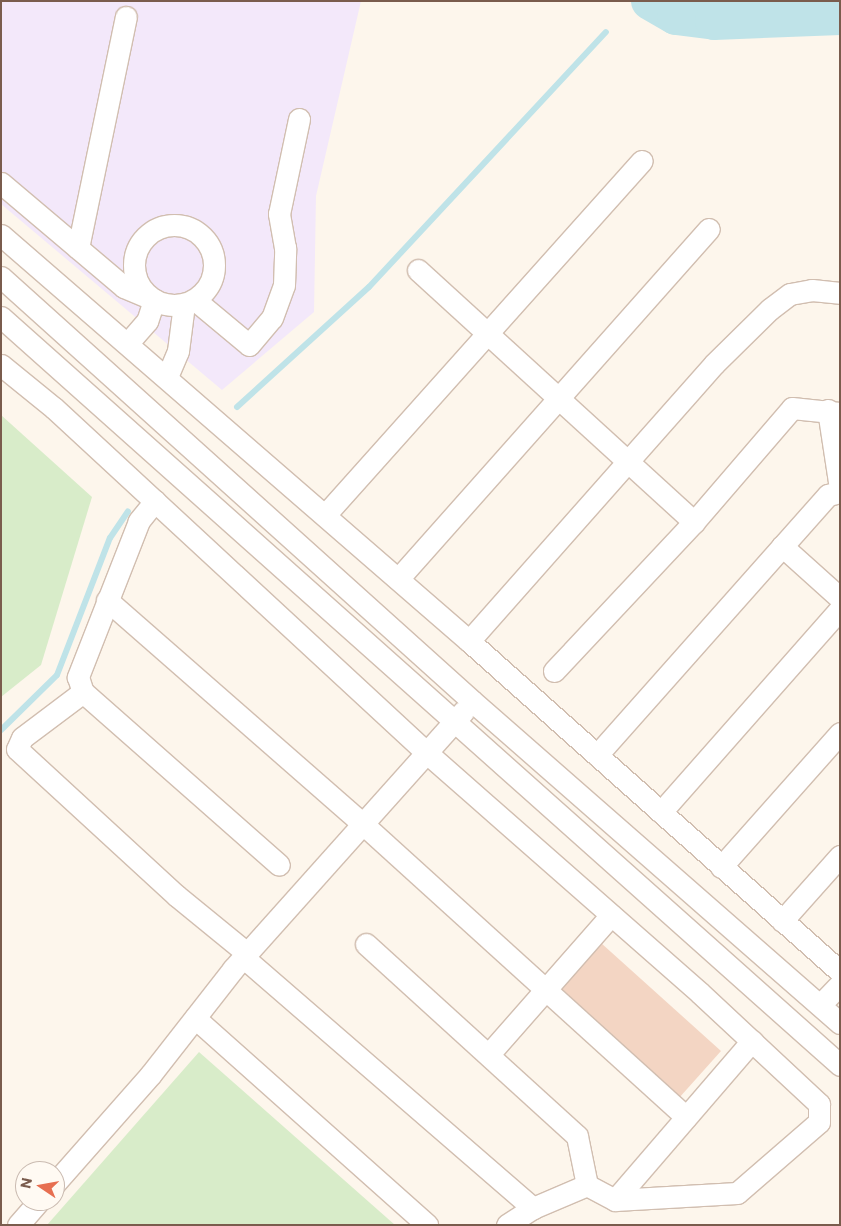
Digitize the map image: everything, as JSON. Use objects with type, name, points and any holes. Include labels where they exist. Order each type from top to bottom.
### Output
[{"type":"street","points":[[78,248],[126,17]]},
{"type":"street","points":[[190,302],[249,345],[272,318],[284,285],[285,248],[279,214],[299,119]]},
{"type":"street","points":[[325,515],[641,161]]},
{"type":"street","points":[[1,183],[124,288],[174,306],[190,302]]},
{"type":"street","points":[[154,300],[136,279],[135,258],[143,239],[167,225],[194,229],[212,250],[213,278],[190,302],[178,351],[167,377]]},
{"type":"street","points":[[398,579],[556,397],[709,228]]},
{"type":"street","points":[[1,235],[128,343],[398,579],[840,972]]},
{"type":"street","points":[[418,270],[627,463],[694,522]]},
{"type":"street","points":[[1,277],[472,701],[840,1023]]},
{"type":"street","points":[[469,642],[714,364],[770,309],[790,294],[812,290],[840,293]]},
{"type":"street","points":[[128,343],[147,321],[154,300]]},
{"type":"street","points":[[1,317],[840,1065]]},
{"type":"street","points":[[1,366],[155,501],[427,753],[611,915],[819,1104],[819,1122],[738,1193],[615,1200],[587,1185]]},
{"type":"street","points":[[554,671],[694,522],[792,408],[834,411],[840,488]]},
{"type":"street","points":[[597,755],[828,494],[840,492]]},
{"type":"street","points":[[155,501],[139,521],[78,677],[84,692],[279,866]]},
{"type":"street","points":[[782,546],[840,598]]},
{"type":"street","points":[[107,600],[363,824],[686,1117]]},
{"type":"street","points":[[661,812],[840,609]]},
{"type":"street","points":[[84,692],[22,738],[17,749],[177,896],[533,1208]]},
{"type":"street","points":[[65,1172],[151,1074],[245,955],[472,701]]},
{"type":"street","points":[[721,867],[840,733]]},
{"type":"street","points":[[782,921],[840,856]]},
{"type":"street","points":[[488,1054],[611,915]]},
{"type":"street","points":[[366,944],[577,1136],[587,1185]]},
{"type":"street","points":[[820,1005],[840,984]]},
{"type":"street","points":[[195,1018],[427,1225]]},
{"type":"street","points":[[615,1200],[752,1042]]},
{"type":"street","points":[[507,1225],[533,1208],[587,1185]]},
{"type":"street","points":[[18,1225],[30,1211]]},
{"type":"shaded area","points":[[1,1],[361,1],[316,196],[314,312],[222,390],[1,204]]},
{"type":"green space","points":[[1,415],[92,497],[41,665],[1,697]]},
{"type":"green space","points":[[199,1052],[395,1225],[47,1225],[59,1211],[65,1211],[65,1205]]},
{"type":"building","points":[[601,943],[721,1051],[679,1098],[559,990]]},
{"type":"waterway","points":[[650,1],[676,16],[714,21],[840,16]]},
{"type":"waterway","points":[[237,407],[369,287],[606,32]]},
{"type":"waterway","points":[[1,730],[57,675],[110,538],[128,511]]}]
